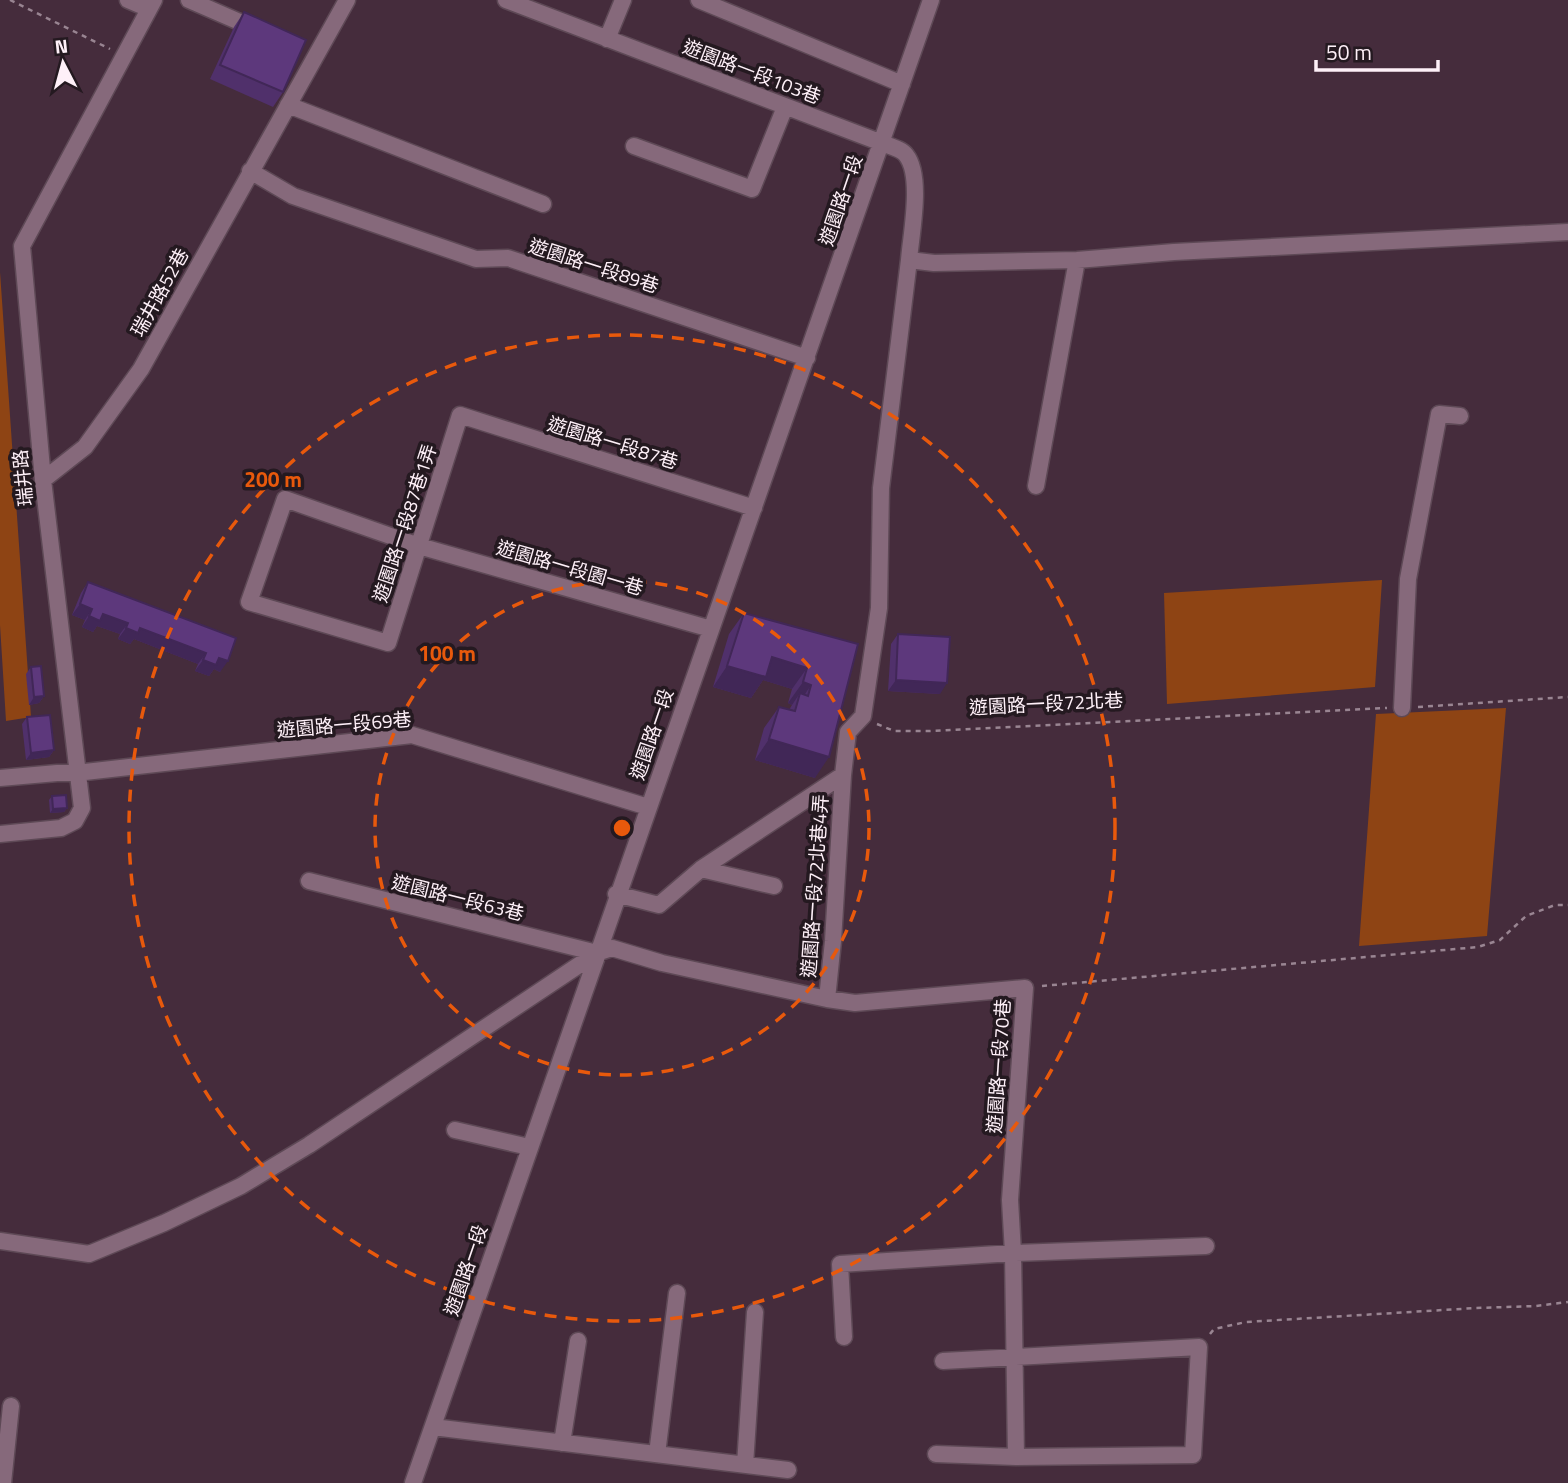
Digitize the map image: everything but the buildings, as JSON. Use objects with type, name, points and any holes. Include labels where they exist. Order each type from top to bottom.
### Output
[{"type":"street","points":[[128,0],[151,4]]},
{"type":"street","points":[[189,0],[279,39]]},
{"type":"street","name":"瑞井路52巷","points":[[43,480],[85,447],[141,369],[288,106],[311,53],[347,0]]},
{"type":"street","name":"遊園路一段103巷","points":[[506,0],[906,154],[915,183],[909,260],[881,488],[879,608],[863,716]]},
{"type":"street","points":[[607,40],[624,0]]},
{"type":"street","points":[[699,0],[902,84]]},
{"type":"street","name":"遊園路一段","points":[[413,1483],[616,894],[931,0]]},
{"type":"street","name":"瑞井路","points":[[0,834],[61,828],[75,821],[82,808],[43,480],[22,246],[151,4]]},
{"type":"street","points":[[288,106],[543,204]]},
{"type":"street","points":[[634,146],[752,189],[785,107]]},
{"type":"street","name":"遊園路一段89巷","points":[[250,171],[293,196],[463,254],[476,258],[508,258],[807,358]]},
{"type":"street","points":[[909,260],[934,263],[1077,260],[1174,252],[1568,232]]},
{"type":"street","points":[[1036,486],[1077,260]]},
{"type":"street","points":[[1402,708],[1408,579],[1439,414],[1460,416]]},
{"type":"street","name":"遊園路一段87巷","points":[[460,415],[754,508]]},
{"type":"street","name":"遊園路一段87巷1弄","points":[[388,643],[460,415]]},
{"type":"street","name":"遊園路一段園一巷","points":[[388,643],[249,602],[285,499],[419,546],[710,629]]},
{"type":"street","points":[[616,894],[659,905],[701,869],[843,775],[848,732],[863,716]]},
{"type":"street","name":"遊園路一段69巷","points":[[0,778],[57,772],[76,774],[412,735],[648,807]]},
{"type":"street","name":"遊園路一段72北巷4弄","points":[[827,999],[843,775]]},
{"type":"street","points":[[701,869],[774,886]]},
{"type":"street","name":"遊園路一段63巷","points":[[309,881],[597,953]]},
{"type":"street","name":"遊園路一段70巷","points":[[597,953],[612,948],[662,963],[855,1003],[1025,988],[1010,1200],[1016,1457]]},
{"type":"street","points":[[0,1241],[89,1254],[164,1223],[241,1186],[309,1145],[597,953]]},
{"type":"street","points":[[455,1130],[528,1147]]},
{"type":"street","points":[[844,1337],[839,1264],[1013,1253],[1206,1246]]},
{"type":"street","points":[[657,1454],[677,1293]]},
{"type":"street","points":[[745,1465],[755,1312]]},
{"type":"street","points":[[562,1443],[578,1342]]},
{"type":"street","points":[[936,1454],[1016,1457],[1194,1455],[1199,1347],[943,1361]]},
{"type":"street","points":[[3,1483],[11,1406]]},
{"type":"street","points":[[433,1427],[788,1470]]},
{"type":"path","points":[[10,0],[125,56]]},
{"type":"path","name":"遊園路一段72北巷","points":[[863,716],[885,729],[894,731],[1402,708],[1568,697]]},
{"type":"path","points":[[1025,988],[1478,947],[1500,940],[1526,916],[1555,905],[1568,905]]},
{"type":"path","points":[[1199,1347],[1214,1329],[1246,1322],[1568,1302]]},
{"type":"shaded area","points":[[0,272],[31,717],[6,721],[0,625]]},
{"type":"shaded area","points":[[1382,580],[1375,687],[1167,704],[1164,593]]},
{"type":"shaded area","points":[[1506,708],[1487,936],[1359,946],[1376,714]]}]
